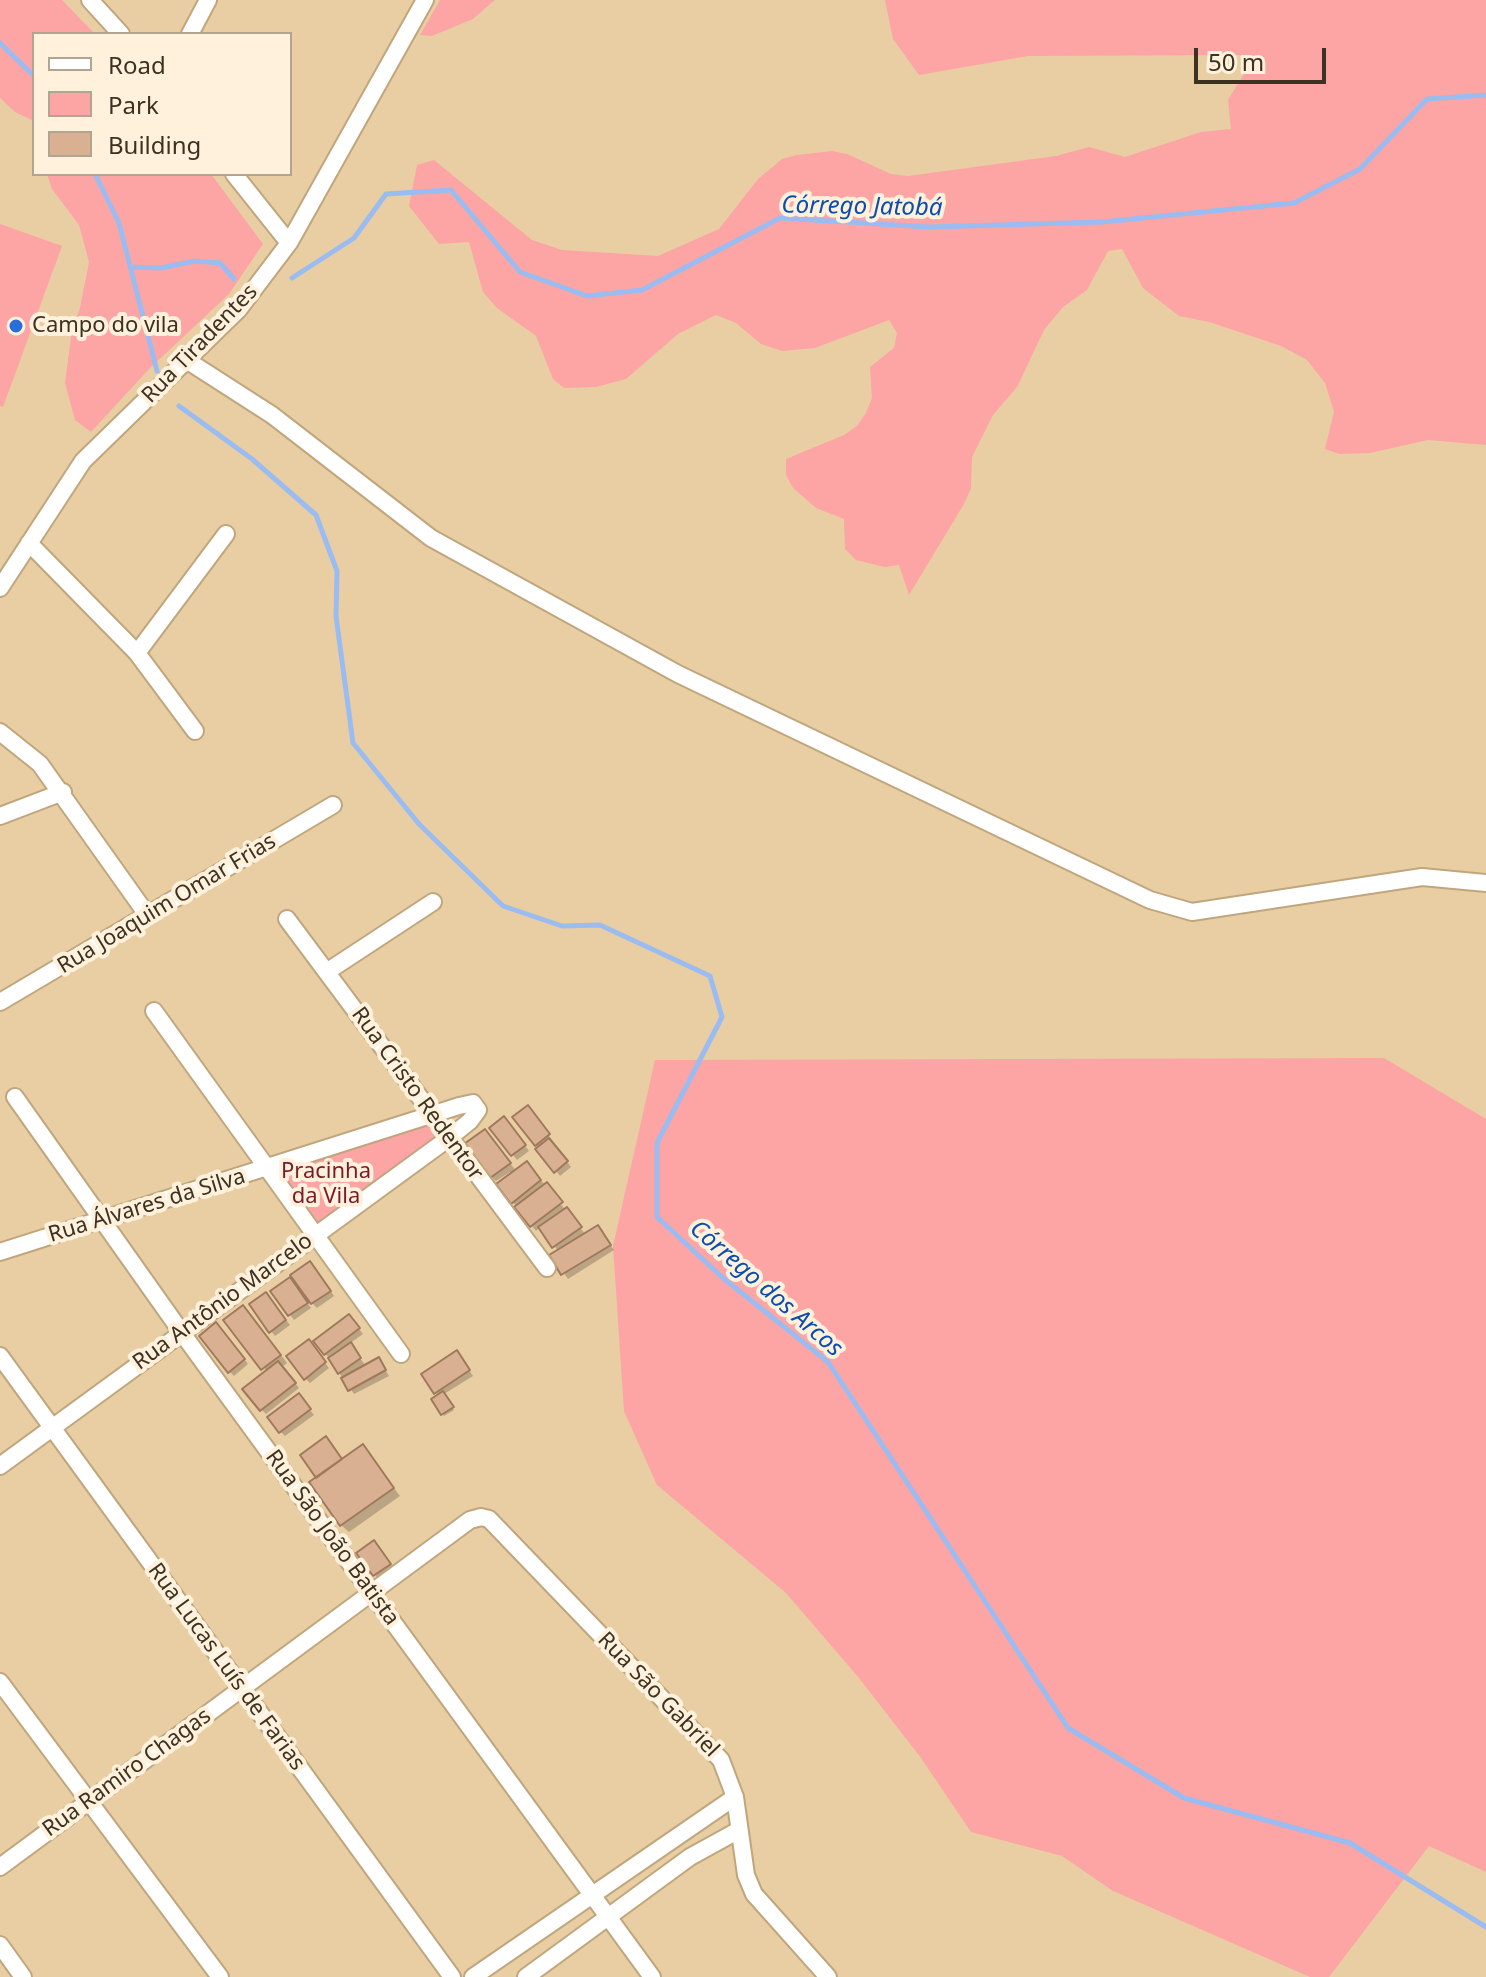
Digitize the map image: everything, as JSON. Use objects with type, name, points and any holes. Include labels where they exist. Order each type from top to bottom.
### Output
[{"type":"street","points":[[90,0],[119,32]]},
{"type":"street","points":[[191,32],[208,0]]},
{"type":"street","name":"Rua Tiradentes","points":[[0,588],[83,461],[239,309],[289,243],[425,0]]},
{"type":"street","points":[[236,176],[289,243]]},
{"type":"street","points":[[188,361],[272,415],[431,538],[678,674],[1150,900],[1192,912],[1422,877],[1486,883]]},
{"type":"street","points":[[137,653],[226,534]]},
{"type":"street","points":[[29,543],[137,653],[195,731]]},
{"type":"street","points":[[0,732],[40,764],[63,792],[148,916]]},
{"type":"street","points":[[0,816],[63,792]]},
{"type":"street","name":"Rua Joaquim Omar Frias","points":[[0,1002],[333,805]]},
{"type":"street","points":[[328,971],[433,902]]},
{"type":"street","name":"Rua Cristo Redentor","points":[[287,919],[547,1268]]},
{"type":"street","points":[[154,1011],[401,1354]]},
{"type":"street","name":"Rua São João Batista","points":[[15,1097],[182,1333],[652,1977]]},
{"type":"street","name":"Rua Álvares da Silva","points":[[0,1252],[469,1103],[477,1105]]},
{"type":"street","name":"Rua Antônio Marcelo","points":[[0,1466],[449,1138],[470,1121],[478,1110],[477,1105]]},
{"type":"street","name":"Rua Lucas Luís de Farias","points":[[0,1356],[452,1977]]},
{"type":"street","name":"Rua Ramiro Chagas","points":[[0,1867],[470,1520],[489,1519]]},
{"type":"street","name":"Rua São Gabriel","points":[[489,1519],[721,1760],[735,1797],[746,1875],[754,1894],[828,1977]]},
{"type":"street","points":[[0,1682],[220,1977]]},
{"type":"street","points":[[473,1977],[735,1797]]},
{"type":"street","points":[[526,1977],[690,1857],[739,1830]]},
{"type":"street","points":[[0,1945],[23,1977]]},
{"type":"green space","points":[[0,0],[62,0],[93,32],[32,32],[32,120],[15,112],[0,98]]},
{"type":"green space","points":[[440,0],[495,0],[473,19],[432,36],[420,35]]},
{"type":"green space","points":[[885,0],[1486,0],[1486,445],[1428,440],[1370,453],[1339,454],[1325,449],[1334,412],[1325,383],[1307,360],[1281,346],[1209,322],[1179,316],[1143,288],[1122,249],[1108,251],[1087,290],[1063,307],[1044,330],[1017,387],[993,415],[972,457],[971,488],[964,504],[909,595],[899,565],[885,567],[856,560],[845,549],[844,519],[816,508],[793,488],[786,475],[786,459],[844,435],[857,426],[866,413],[872,398],[870,367],[894,348],[897,333],[889,320],[815,348],[782,351],[761,344],[736,323],[716,315],[678,334],[626,379],[596,387],[564,388],[553,379],[536,336],[497,308],[483,292],[469,242],[439,244],[409,206],[417,165],[434,160],[532,240],[562,250],[658,256],[719,229],[758,179],[782,159],[797,155],[832,151],[847,154],[891,174],[908,176],[1056,156],[1089,147],[1125,157],[1201,132],[1231,129],[1228,100],[1253,59],[1238,55],[1028,56],[919,75],[893,39]]},
{"type":"green space","points":[[48,176],[212,176],[263,244],[229,294],[150,368],[91,432],[75,420],[65,383],[72,330],[80,308],[89,262],[79,225],[52,189]]},
{"type":"green space","name":"Campo do vila","points":[[0,224],[62,246],[3,407],[0,406]]},
{"type":"green space","points":[[1384,1058],[1486,1119],[1486,1872],[1429,1846],[1329,1977],[1310,1977],[1113,1891],[1062,1856],[971,1832],[921,1758],[859,1678],[786,1593],[657,1485],[624,1411],[613,1246],[655,1060]]},
{"type":"green space","name":"Pracinha da Vila","points":[[430,1122],[439,1138],[317,1225],[280,1171]]},
{"type":"building","points":[[528,1105],[550,1134],[535,1146],[512,1117]]},
{"type":"building","points":[[504,1116],[526,1145],[511,1156],[489,1128]]},
{"type":"building","points":[[485,1129],[511,1163],[490,1178],[464,1144]]},
{"type":"building","points":[[549,1138],[568,1161],[554,1173],[535,1149]]},
{"type":"building","points":[[527,1161],[541,1180],[511,1204],[496,1184]]},
{"type":"building","points":[[547,1182],[563,1202],[530,1227],[514,1207]]},
{"type":"building","points":[[567,1207],[582,1227],[552,1248],[538,1227]]},
{"type":"building","points":[[598,1225],[611,1245],[561,1275],[549,1255]]},
{"type":"building","points":[[310,1261],[331,1291],[311,1304],[290,1275]]},
{"type":"building","points":[[290,1277],[308,1303],[288,1316],[270,1291]]},
{"type":"building","points":[[266,1292],[286,1320],[269,1333],[249,1304]]},
{"type":"building","points":[[243,1305],[281,1355],[261,1370],[223,1320]]},
{"type":"building","points":[[349,1314],[360,1328],[324,1355],[313,1341]]},
{"type":"building","points":[[216,1322],[245,1359],[228,1373],[199,1336]]},
{"type":"building","points":[[309,1339],[326,1362],[304,1380],[286,1356]]},
{"type":"building","points":[[351,1342],[361,1358],[338,1374],[328,1358]]},
{"type":"building","points":[[457,1350],[470,1370],[434,1394],[421,1374]]},
{"type":"building","points":[[379,1357],[386,1370],[348,1391],[341,1378]]},
{"type":"building","points":[[278,1361],[296,1383],[260,1411],[242,1389]]},
{"type":"building","points":[[443,1391],[454,1407],[441,1415],[431,1399]]},
{"type":"building","points":[[299,1393],[311,1409],[279,1433],[267,1417]]},
{"type":"building","points":[[326,1436],[342,1459],[316,1478],[300,1455]]},
{"type":"building","points":[[363,1444],[394,1488],[340,1526],[309,1482]]},
{"type":"building","points":[[374,1540],[391,1564],[373,1576],[356,1553]]},
{"type":"waterway","name":"Córrego dos Arcos","points":[[0,43],[32,74]]},
{"type":"waterway","name":"Córrego Jatobá","points":[[292,278],[354,238],[386,194],[451,190],[520,272],[587,296],[642,290],[780,218],[929,227],[1102,222],[1294,203],[1360,169],[1427,99],[1486,95]]},
{"type":"waterway","name":"Córrego dos Arcos","points":[[96,176],[119,223],[157,371]]},
{"type":"waterway","name":"Córrego Jatobá","points":[[131,267],[161,268],[195,261],[220,263],[234,279]]},
{"type":"waterway","name":"Córrego dos Arcos","points":[[179,406],[252,459],[316,515],[337,571],[336,616],[353,743],[419,824],[503,906],[562,926],[600,925],[710,976],[722,1017],[657,1143],[657,1217],[723,1278],[828,1362],[1068,1728],[1184,1798],[1350,1843],[1486,1927]]},
{"type":"place","name":"Campo do vila","points":[[16,326]]}]
